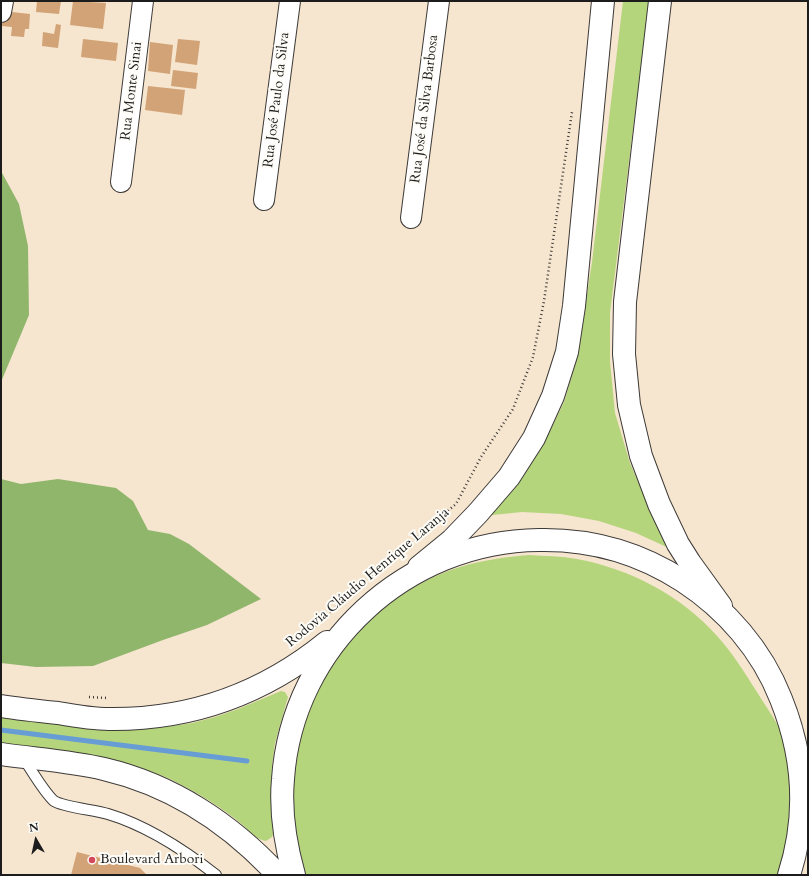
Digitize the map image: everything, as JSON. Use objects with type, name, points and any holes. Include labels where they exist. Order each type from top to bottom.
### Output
[{"type":"main road","points":[[409,576],[452,540],[509,477],[534,438],[553,396],[567,352],[574,306],[603,1]]},
{"type":"main road","points":[[660,1],[625,302],[624,354],[629,406],[641,456],[659,504],[678,544],[733,623]]},
{"type":"main road","points":[[294,875],[287,851],[282,802],[287,747],[291,729],[309,683],[332,646],[351,622],[388,589],[431,564],[455,554],[479,547],[504,542],[529,540],[580,542],[629,554],[652,564],[696,589],[716,605],[757,652],[772,677],[789,718],[798,754],[801,792],[800,829],[797,848],[789,875]]},
{"type":"main road","name":"Rodovia Cláudio Henrique Laranja","points":[[1,706],[108,719],[158,717],[200,708],[233,698],[284,674],[307,658],[351,622]]},
{"type":"main road","points":[[789,718],[808,737]]},
{"type":"main road","points":[[1,754],[79,764],[105,769],[130,776],[178,796],[223,824],[248,845],[278,875]]},
{"type":"street","points":[[1,12],[3,1]]},
{"type":"street","name":"Rua Monte Sinai","points":[[121,182],[143,1]]},
{"type":"street","name":"Rua José Paulo da Silva","points":[[264,200],[290,1]]},
{"type":"street","name":"Rua José da Silva Barbosa","points":[[411,218],[439,1]]},
{"type":"lane","points":[[23,757],[48,794],[55,801],[64,805],[85,808],[108,814],[153,832],[173,843],[216,875]]},
{"type":"path","name":"Rodovia Cláudio Henrique Laranja","points":[[311,629],[356,587],[456,504],[481,457],[513,409],[533,357],[544,301],[572,112]]},
{"type":"path","points":[[85,697],[109,698]]},
{"type":"green space","points":[[623,1],[649,1],[610,313],[610,361],[615,413],[630,463],[649,508],[671,549],[636,533],[599,521],[561,514],[522,512],[483,516],[531,461],[549,433],[564,402],[577,359],[592,262]]},
{"type":"green space","points":[[1,171],[19,204],[28,246],[29,315],[1,382]]},
{"type":"green space","points":[[1,479],[21,484],[58,479],[116,488],[133,501],[148,530],[170,534],[189,544],[261,599],[207,625],[93,666],[36,667],[1,663]]},
{"type":"green space","points":[[529,555],[577,559],[636,577],[672,597],[688,609],[704,622],[723,643],[734,657],[772,716],[795,758],[789,875],[305,875],[297,847],[293,817],[293,788],[299,745],[302,731],[312,703],[342,652],[361,630],[382,610],[406,592],[432,578],[477,562]]},
{"type":"green space","points":[[281,691],[285,692],[288,697],[275,743],[272,765],[271,808],[273,834],[272,837],[266,841],[251,833],[227,812],[208,800],[170,779],[150,771],[108,759],[1,744],[1,717],[110,730],[165,727],[192,723],[215,717]]},
{"type":"building","points":[[37,1],[61,1],[59,14],[36,12]]},
{"type":"building","points":[[73,1],[106,3],[103,29],[70,25]]},
{"type":"building","points":[[3,11],[30,14],[29,29],[25,29],[24,37],[11,36],[12,27],[2,26]]},
{"type":"building","points":[[56,24],[61,25],[58,48],[42,46],[43,32],[54,34]]},
{"type":"building","points":[[83,39],[118,43],[116,61],[81,57]]},
{"type":"building","points":[[178,39],[200,41],[197,65],[175,62]]},
{"type":"building","points":[[150,42],[173,45],[170,74],[148,71]]},
{"type":"building","points":[[173,70],[198,73],[196,89],[171,86]]},
{"type":"building","points":[[148,86],[185,90],[182,115],[145,110]]},
{"type":"building","name":"Boulevard Arbori","points":[[77,852],[140,868],[147,875],[71,875]]},
{"type":"waterway","points":[[1,730],[247,761]]},
{"type":"place","name":"Boulevard Arbori","points":[[92,860]]}]
